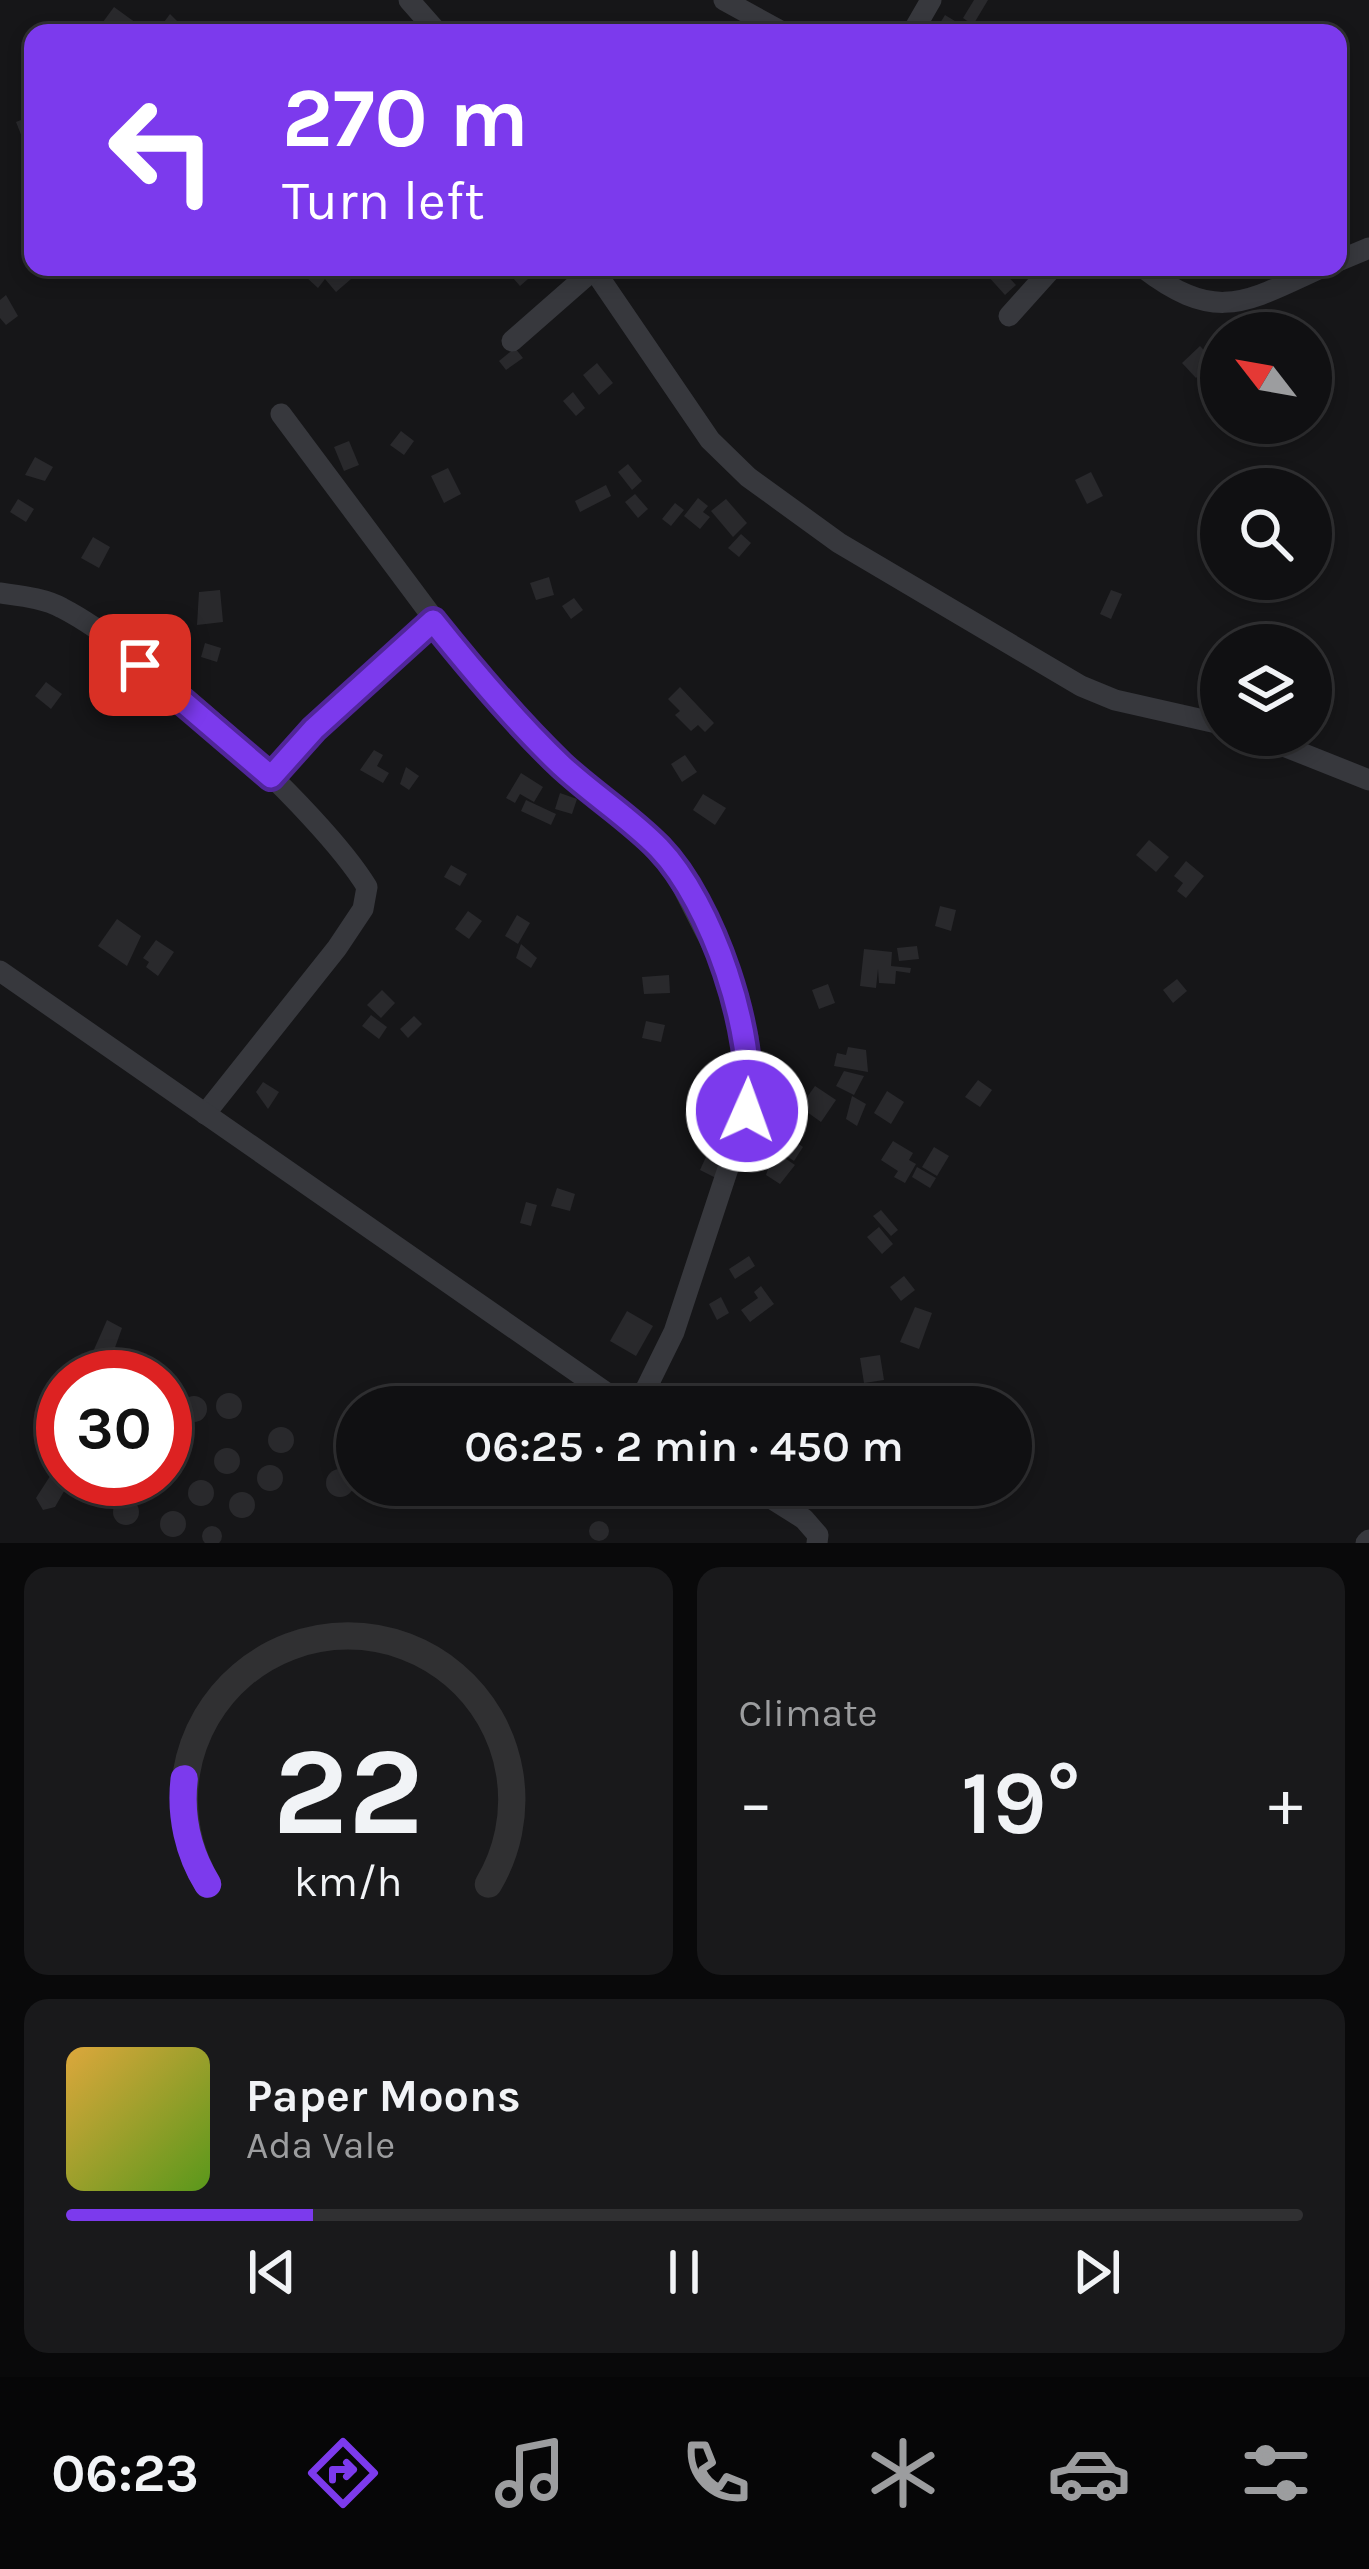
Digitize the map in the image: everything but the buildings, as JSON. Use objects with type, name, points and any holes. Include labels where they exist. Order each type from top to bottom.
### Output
[{"type":"street","points":[[409,0],[429,24]]},
{"type":"street","points":[[724,0],[768,24]]},
{"type":"street","points":[[512,341],[583,276]]},
{"type":"street","points":[[597,276],[710,440],[791,512],[1081,686],[1114,700],[1200,719]]},
{"type":"street","points":[[1009,316],[1044,276]]},
{"type":"street","points":[[1156,276],[1186,296],[1215,306],[1254,300],[1304,276]]},
{"type":"street","points":[[281,415],[433,621],[561,765],[670,862],[731,982],[748,1036],[752,1078],[747,1111],[674,1332],[647,1386]]},
{"type":"street","points":[[0,593],[63,608],[140,665],[271,777],[367,887],[363,908],[337,948],[205,1114]]},
{"type":"street","points":[[271,777],[314,729],[433,621]]},
{"type":"street","points":[[1309,756],[1369,780]]},
{"type":"street","points":[[0,971],[597,1386]]},
{"type":"street","points":[[783,1506],[804,1519],[818,1535],[818,1543]]},
{"type":"route","points":[[140,665],[271,777],[314,729],[433,621],[561,765],[657,846],[688,889],[731,982],[748,1036],[752,1078],[747,1111]]}]
